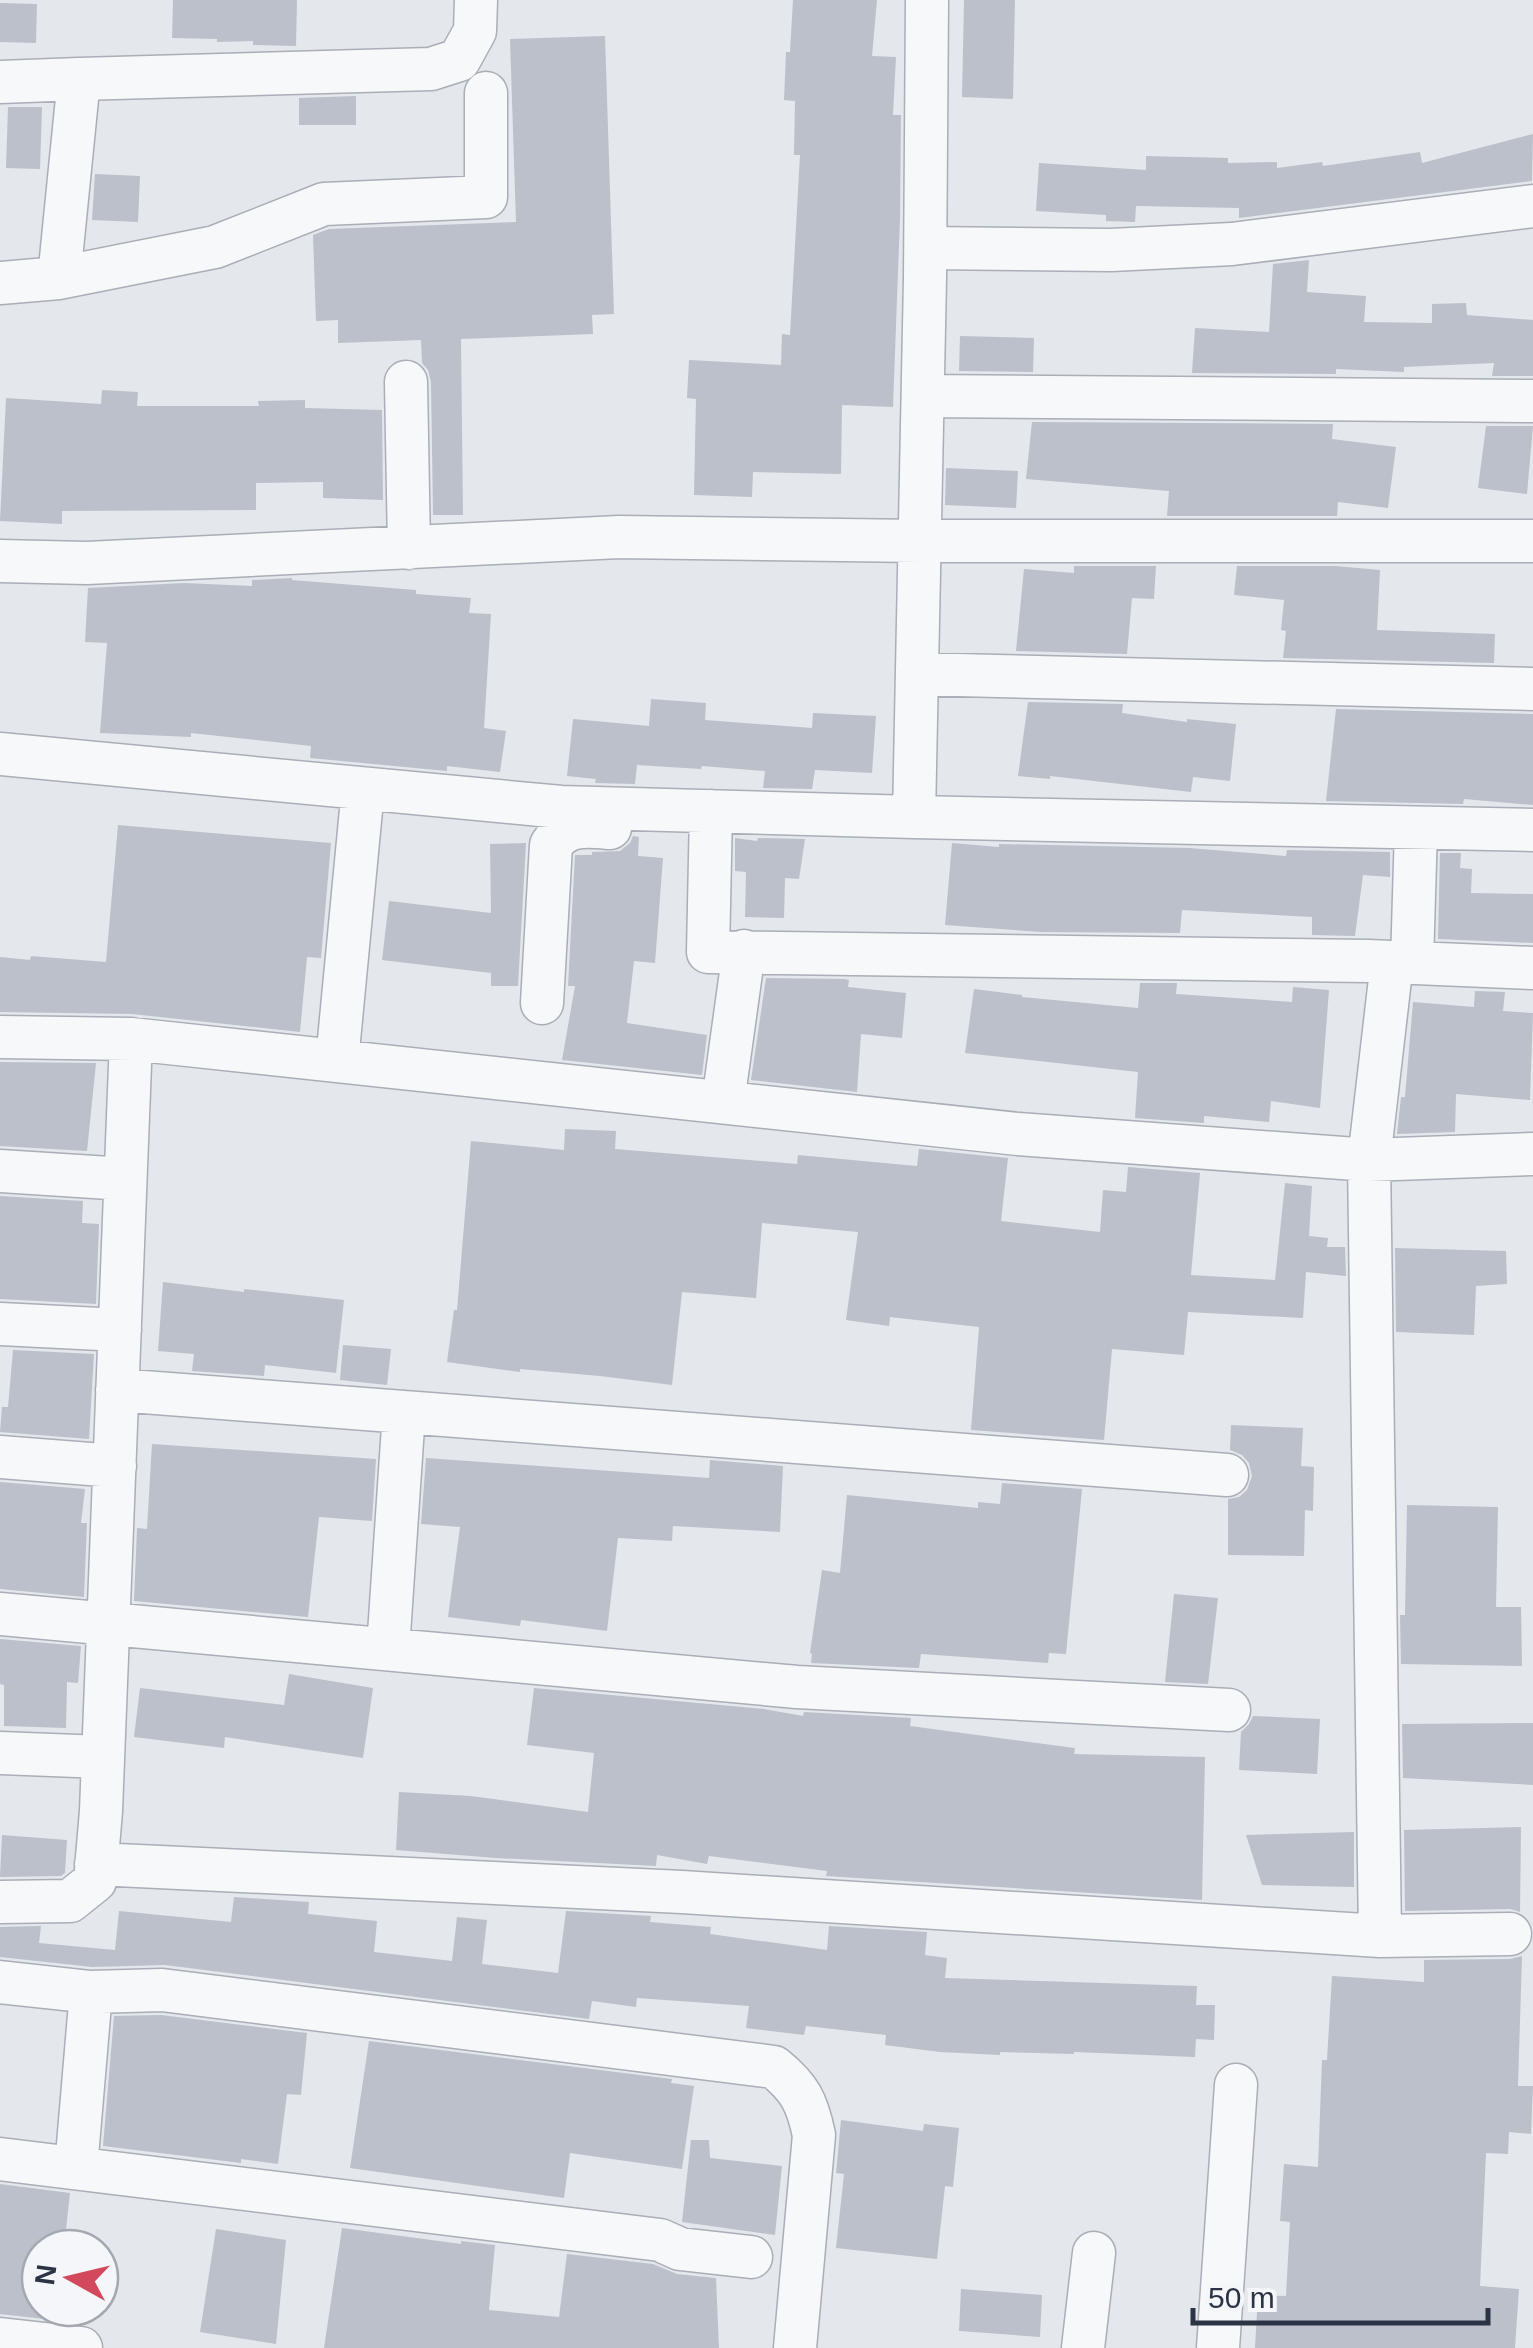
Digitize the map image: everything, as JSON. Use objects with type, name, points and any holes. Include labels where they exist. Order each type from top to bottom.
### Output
[{"type":"street","points":[[0,82],[431,68],[459,60],[475,31],[476,0]]},
{"type":"street","points":[[914,818],[926,248],[926,0]]},
{"type":"street","points":[[59,278],[79,79]]},
{"type":"street","points":[[0,282],[59,278],[216,247],[324,204],[486,197],[486,93]]},
{"type":"street","points":[[926,248],[1111,250],[1232,244],[1533,206]]},
{"type":"street","points":[[406,382],[409,548]]},
{"type":"street","points":[[923,396],[1533,401]]},
{"type":"street","points":[[0,561],[86,563],[619,538],[1533,541]]},
{"type":"street","points":[[917,674],[1533,689]]},
{"type":"street","points":[[0,754],[711,823]]},
{"type":"street","points":[[337,1061],[363,789]]},
{"type":"street","points":[[542,1003],[551,844],[558,835],[581,826],[914,818],[1533,830]]},
{"type":"street","points":[[711,823],[708,952],[1402,962],[1533,968]]},
{"type":"street","points":[[1380,1936],[1369,1160],[1402,962],[1416,828]]},
{"type":"street","points":[[723,1102],[744,951]]},
{"type":"street","points":[[0,1038],[130,1039],[1018,1134],[1369,1160],[1533,1154]]},
{"type":"street","points":[[0,1902],[70,1900],[95,1881],[104,1757],[130,1039]]},
{"type":"street","points":[[0,1170],[125,1180]]},
{"type":"street","points":[[0,1324],[120,1330]]},
{"type":"street","points":[[118,1390],[1227,1475]]},
{"type":"street","points":[[388,1649],[404,1412]]},
{"type":"street","points":[[0,1457],[115,1466]]},
{"type":"street","points":[[0,1614],[797,1687],[1229,1710]]},
{"type":"street","points":[[0,1754],[104,1757]]},
{"type":"street","points":[[96,1864],[682,1892],[1380,1936],[1510,1934]]},
{"type":"street","points":[[0,1982],[91,1992],[162,1990],[774,2068],[793,2083],[808,2106],[814,2135],[796,2348]]},
{"type":"street","points":[[76,2168],[91,1992]]},
{"type":"street","points":[[1218,2348],[1236,2084]]},
{"type":"street","points":[[0,2160],[660,2240],[680,2250],[751,2257]]},
{"type":"street","points":[[1083,2348],[1094,2253]]},
{"type":"street","points":[[0,2339],[82,2348]]},
{"type":"building","points":[[173,0],[297,0],[296,46],[172,38]]},
{"type":"building","points":[[793,0],[877,0],[872,56],[896,57],[893,115],[901,115],[893,407],[842,405],[841,474],[753,472],[752,497],[694,495],[696,399],[687,398],[689,360],[781,365],[782,334],[790,335],[800,155],[794,155],[795,101],[784,100]]},
{"type":"building","points":[[964,0],[1015,0],[1013,99],[962,97]]},
{"type":"building","points":[[0,3],[37,4],[36,43],[0,42]]},
{"type":"building","points":[[605,36],[614,314],[592,315],[593,334],[461,339],[463,515],[433,515],[431,382],[422,363],[421,340],[338,343],[338,320],[316,321],[313,235],[329,229],[516,222],[510,39]]},
{"type":"building","points":[[356,96],[356,125],[299,125],[299,98]]},
{"type":"building","points":[[8,107],[42,107],[40,169],[6,168]]},
{"type":"building","points":[[1533,134],[1532,181],[1239,218],[1239,208],[1136,206],[1135,222],[1106,221],[1106,215],[1036,211],[1039,163],[1146,170],[1146,156],[1228,158],[1228,163],[1277,162],[1277,168],[1322,162],[1323,166],[1420,152],[1422,163]]},
{"type":"building","points":[[95,174],[140,176],[138,222],[92,220]]},
{"type":"building","points":[[1309,260],[1307,292],[1366,296],[1364,322],[1432,323],[1432,304],[1466,303],[1467,315],[1533,320],[1533,376],[1492,376],[1494,363],[1404,367],[1404,372],[1336,369],[1336,374],[1192,373],[1195,328],[1269,332],[1273,264]]},
{"type":"building","points":[[960,336],[1034,338],[1033,372],[959,371]]},
{"type":"building","points":[[102,390],[138,392],[137,406],[259,406],[258,401],[305,400],[305,408],[382,410],[383,500],[323,498],[323,482],[256,483],[256,510],[62,511],[62,524],[0,521],[6,398],[101,404]]},
{"type":"building","points":[[1032,422],[1333,424],[1332,439],[1396,447],[1388,508],[1338,502],[1337,516],[1167,516],[1169,491],[1026,479]]},
{"type":"building","points":[[1486,426],[1533,426],[1527,494],[1478,488]]},
{"type":"building","points":[[946,468],[1018,471],[1016,508],[945,505]]},
{"type":"building","points":[[1074,566],[1156,566],[1154,599],[1132,598],[1127,654],[1016,651],[1024,569],[1074,573]]},
{"type":"building","points":[[1237,566],[1380,570],[1377,630],[1495,634],[1494,663],[1283,658],[1284,600],[1234,595]]},
{"type":"building","points":[[292,578],[471,598],[469,613],[491,614],[484,728],[506,731],[500,772],[310,758],[311,746],[191,733],[191,737],[100,733],[107,643],[85,642],[88,588],[184,583],[252,586],[252,580]]},
{"type":"building","points":[[651,699],[706,703],[705,720],[812,728],[813,713],[876,716],[872,773],[815,770],[812,789],[763,788],[765,771],[702,766],[701,769],[637,765],[635,784],[595,783],[596,779],[567,776],[573,719],[649,726]]},
{"type":"building","points":[[1028,702],[1123,704],[1122,713],[1236,724],[1230,781],[1193,777],[1191,792],[1018,776]]},
{"type":"building","points":[[1336,709],[1533,714],[1533,805],[1464,799],[1463,804],[1326,801]]},
{"type":"building","points":[[118,825],[331,843],[321,958],[307,957],[300,1032],[132,1014],[0,1012],[0,957],[106,962]]},
{"type":"building","points":[[633,836],[639,837],[638,856],[663,858],[655,963],[634,961],[627,1023],[707,1035],[702,1075],[562,1060],[575,986],[568,986],[575,855],[620,851]]},
{"type":"building","points":[[735,838],[805,839],[799,879],[785,878],[784,918],[745,917],[746,872],[735,871]]},
{"type":"building","points":[[526,843],[518,986],[491,986],[491,973],[382,960],[389,901],[491,913],[490,844]]},
{"type":"building","points":[[952,843],[999,847],[1189,848],[1286,856],[1287,850],[1390,852],[1390,877],[1363,875],[1355,936],[1312,935],[1312,917],[1182,910],[1180,933],[1041,932],[945,925]]},
{"type":"building","points":[[1440,853],[1461,853],[1460,868],[1472,869],[1471,893],[1533,894],[1533,943],[1438,939]]},
{"type":"building","points":[[766,978],[844,979],[849,980],[848,987],[906,993],[902,1038],[861,1034],[857,1092],[751,1080]]},
{"type":"building","points":[[1140,983],[1177,983],[1176,994],[1292,1002],[1293,987],[1329,990],[1320,1108],[1271,1101],[1269,1122],[1204,1116],[1204,1123],[1135,1118],[1138,1072],[965,1053],[974,989],[1138,1008]]},
{"type":"building","points":[[1475,991],[1505,992],[1503,1011],[1533,1013],[1530,1100],[1456,1094],[1455,1132],[1397,1134],[1401,1097],[1405,1097],[1413,1002],[1474,1007]]},
{"type":"building","points":[[0,1062],[96,1063],[87,1151],[0,1146]]},
{"type":"building","points":[[565,1129],[616,1131],[615,1149],[797,1164],[798,1155],[917,1166],[919,1149],[1008,1158],[1001,1221],[1100,1232],[1103,1190],[1126,1192],[1128,1167],[1200,1173],[1191,1275],[1275,1280],[1285,1183],[1312,1186],[1309,1236],[1328,1238],[1327,1247],[1345,1247],[1346,1276],[1306,1272],[1303,1318],[1188,1312],[1184,1355],[1112,1349],[1104,1440],[971,1430],[979,1327],[890,1317],[889,1326],[846,1320],[858,1232],[762,1223],[756,1298],[682,1292],[672,1385],[447,1362],[457,1310],[471,1141],[564,1150]]},
{"type":"building","points":[[0,1196],[83,1201],[82,1223],[99,1224],[96,1304],[0,1299]]},
{"type":"building","points":[[1395,1248],[1506,1251],[1507,1284],[1476,1286],[1474,1335],[1396,1332]]},
{"type":"building","points":[[163,1282],[344,1300],[336,1373],[265,1365],[264,1376],[192,1371],[194,1354],[158,1351]]},
{"type":"building","points":[[343,1345],[391,1349],[387,1385],[340,1380]]},
{"type":"building","points":[[13,1350],[94,1354],[89,1439],[0,1432],[2,1407],[8,1407]]},
{"type":"building","points":[[1231,1425],[1303,1428],[1301,1466],[1314,1467],[1313,1511],[1305,1510],[1304,1556],[1228,1555],[1228,1499],[1247,1490],[1252,1476],[1249,1463],[1230,1450]]},
{"type":"building","points":[[152,1444],[376,1459],[372,1521],[319,1517],[308,1617],[134,1601],[137,1528],[147,1529]]},
{"type":"building","points":[[426,1458],[709,1478],[710,1460],[783,1466],[780,1532],[673,1526],[672,1541],[618,1538],[607,1631],[521,1620],[520,1626],[448,1617],[460,1527],[421,1524]]},
{"type":"building","points":[[0,1482],[85,1489],[81,1523],[87,1523],[84,1597],[0,1589]]},
{"type":"building","points":[[1002,1483],[1082,1489],[1066,1654],[1049,1653],[1048,1663],[921,1654],[919,1668],[811,1663],[822,1570],[840,1573],[847,1495],[978,1508],[978,1502],[1000,1504]]},
{"type":"building","points":[[1407,1505],[1498,1507],[1496,1607],[1521,1607],[1522,1666],[1401,1664]]},
{"type":"building","points":[[1174,1594],[1218,1598],[1208,1684],[1165,1682]]},
{"type":"building","points":[[0,1639],[81,1646],[78,1683],[67,1682],[66,1728],[4,1726]]},
{"type":"building","points":[[289,1674],[373,1688],[363,1758],[225,1737],[224,1748],[134,1737],[140,1688],[284,1705]]},
{"type":"building","points":[[534,1688],[803,1716],[804,1712],[911,1718],[910,1726],[1075,1748],[1074,1754],[1205,1757],[1202,1900],[826,1876],[827,1871],[709,1856],[707,1864],[657,1855],[656,1866],[396,1850],[399,1792],[471,1796],[588,1812],[594,1753],[527,1745]]},
{"type":"building","points":[[1253,1716],[1320,1719],[1317,1774],[1239,1770],[1241,1732]]},
{"type":"building","points":[[1533,1723],[1533,1785],[1403,1778],[1402,1724]]},
{"type":"building","points":[[1521,1827],[1520,1912],[1405,1911],[1404,1830]]},
{"type":"building","points":[[1354,1832],[1354,1887],[1262,1885],[1246,1835]]},
{"type":"building","points":[[2,1835],[67,1840],[65,1873],[0,1877]]},
{"type":"building","points":[[234,1897],[309,1902],[308,1914],[377,1921],[374,1952],[452,1961],[457,1917],[487,1920],[482,1964],[558,1973],[566,1911],[651,1916],[650,1922],[711,1927],[710,1934],[827,1950],[829,1926],[927,1932],[925,1955],[947,1958],[945,1978],[1197,1986],[1196,2005],[1215,2005],[1214,2040],[1196,2039],[1195,2057],[940,2052],[885,2045],[886,2035],[806,2026],[804,2035],[746,2028],[749,2006],[637,1998],[636,2007],[592,2001],[589,2019],[165,1965],[92,1967],[0,1957],[0,1927],[41,1926],[39,1943],[115,1950],[119,1911],[231,1922]]},
{"type":"building","points":[[1522,1956],[1518,2086],[1533,2086],[1531,2134],[1509,2132],[1508,2154],[1486,2153],[1480,2286],[1519,2289],[1515,2348],[1255,2348],[1258,2295],[1286,2296],[1290,2222],[1280,2221],[1284,2164],[1318,2167],[1322,2060],[1327,2060],[1332,1976],[1424,1982],[1424,1960]]},
{"type":"building","points":[[161,2015],[307,2033],[301,2095],[287,2094],[278,2164],[103,2146],[114,2016]]},
{"type":"building","points":[[369,2041],[672,2079],[671,2083],[694,2086],[682,2169],[570,2153],[564,2198],[350,2168]]},
{"type":"building","points":[[841,2120],[923,2131],[924,2124],[959,2128],[953,2187],[945,2186],[937,2259],[836,2248],[844,2174],[836,2173]]},
{"type":"building","points":[[691,2140],[709,2140],[710,2158],[782,2166],[775,2235],[682,2222]]},
{"type":"building","points":[[0,2184],[70,2193],[66,2228],[20,2228],[20,2316],[0,2314]]},
{"type":"building","points":[[342,2228],[495,2245],[489,2310],[559,2317],[567,2254],[653,2264],[677,2274],[716,2278],[719,2348],[324,2348]]},
{"type":"building","points":[[216,2229],[286,2240],[276,2344],[200,2332]]},
{"type":"building","points":[[961,2289],[1042,2295],[1040,2337],[959,2331]]}]
